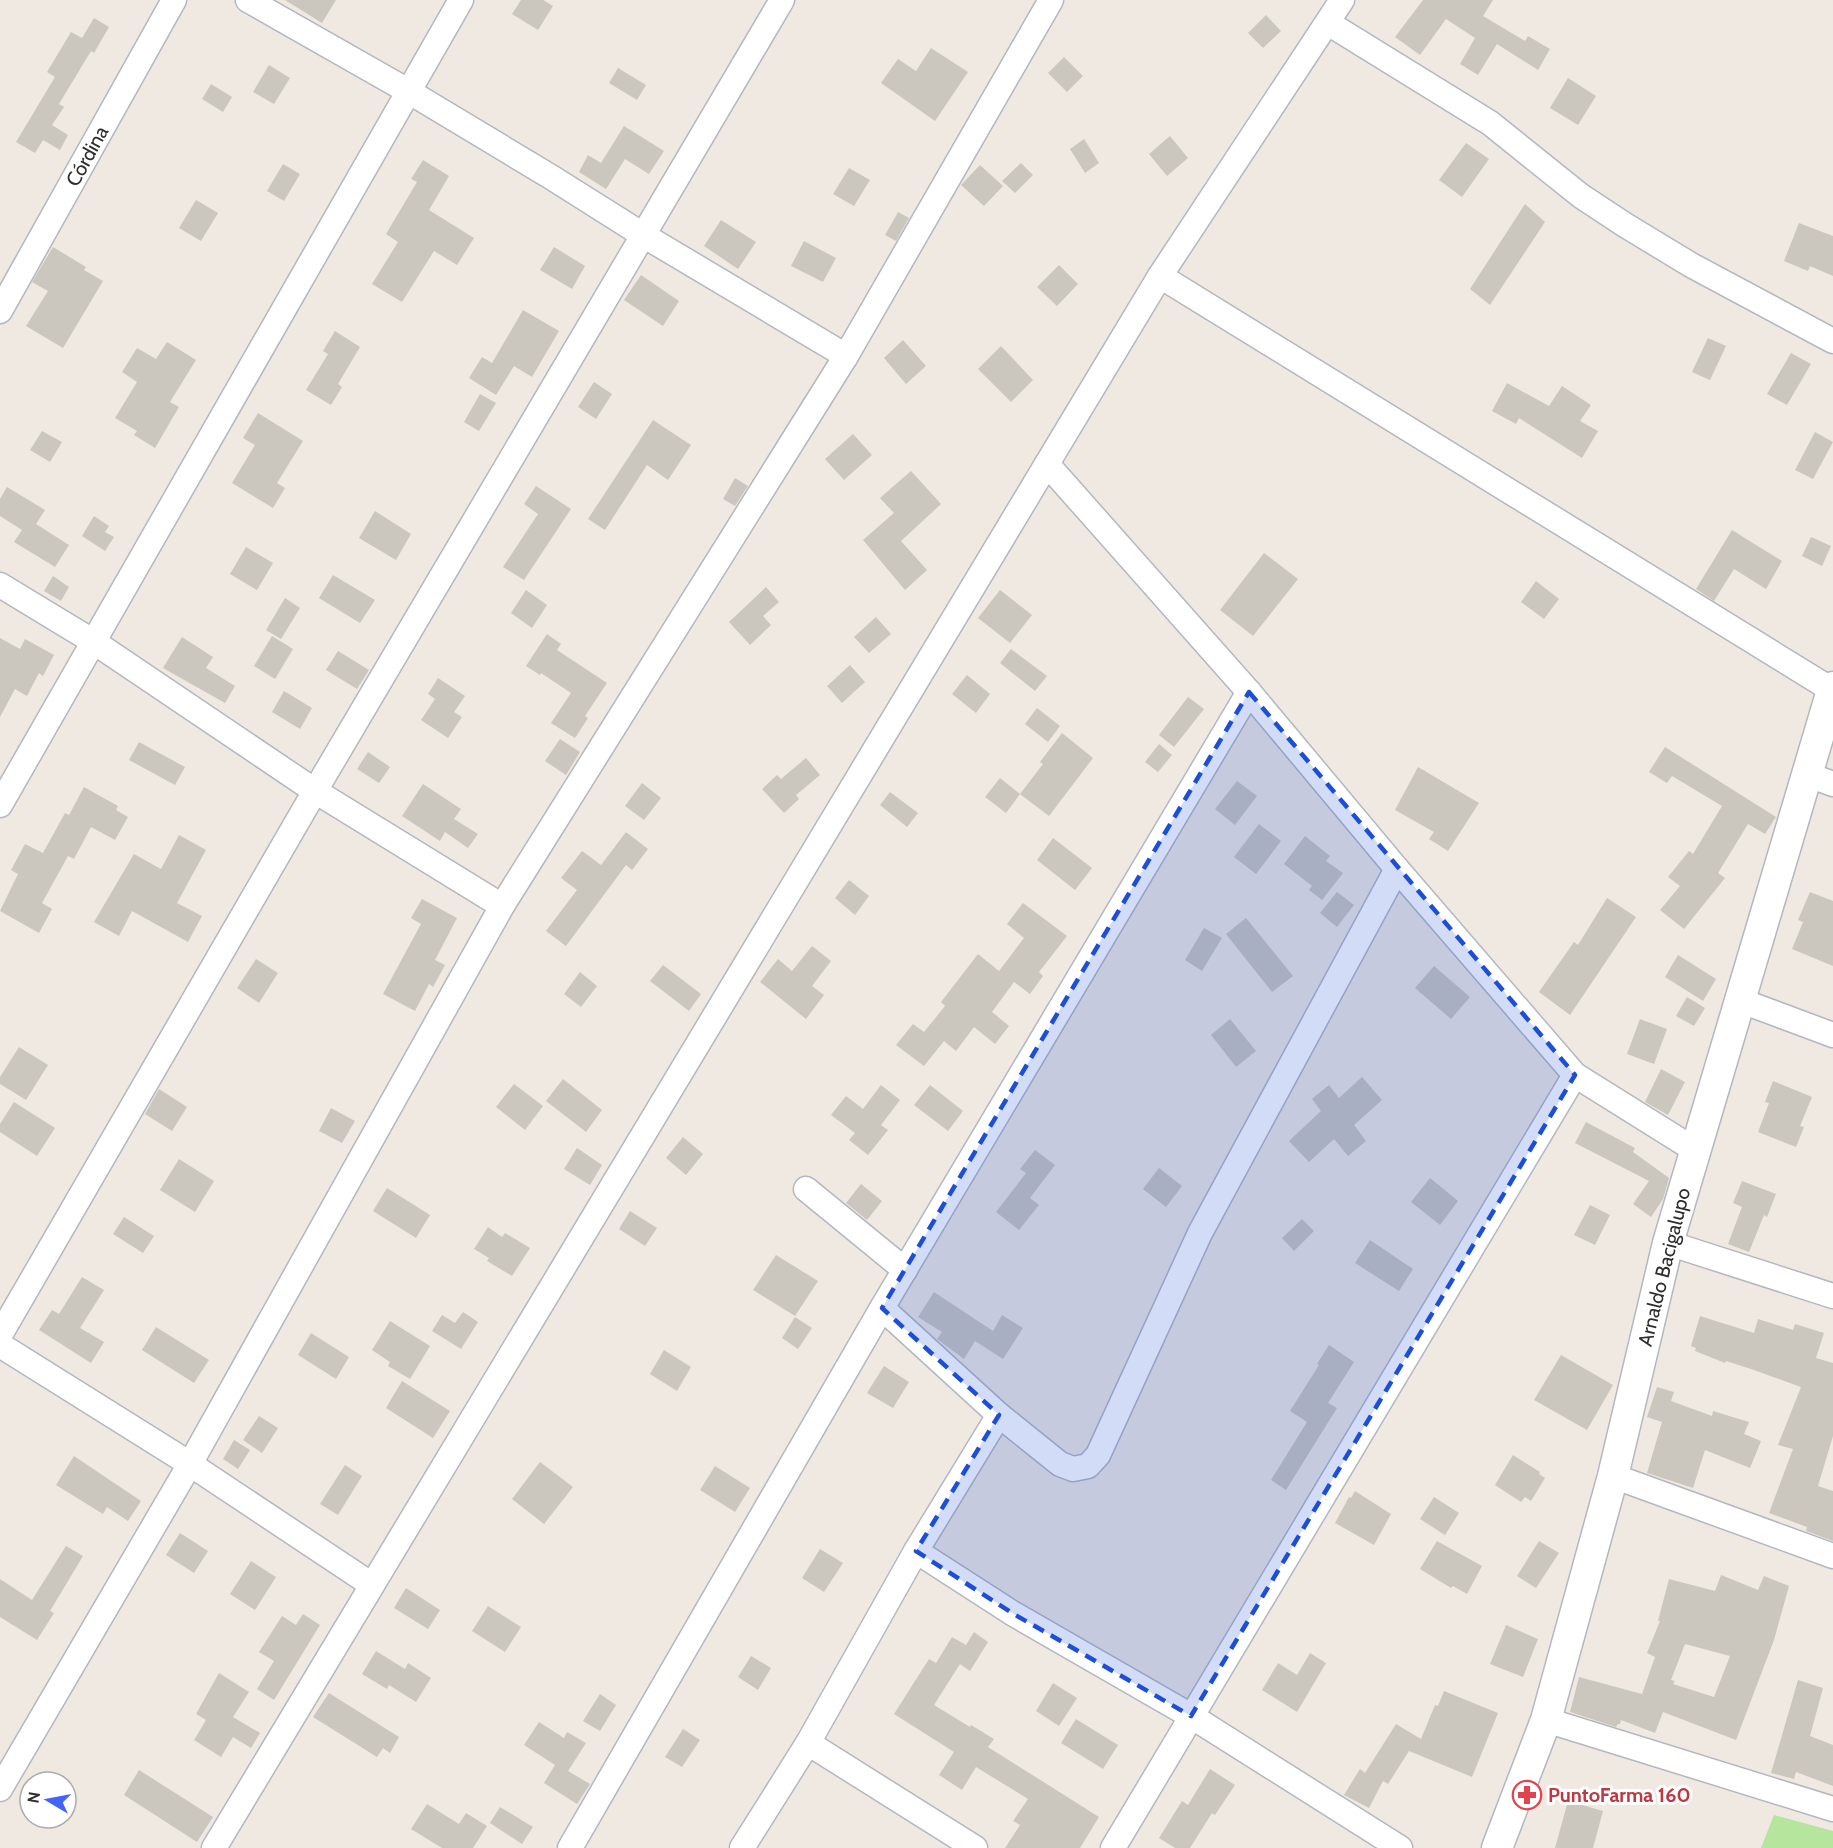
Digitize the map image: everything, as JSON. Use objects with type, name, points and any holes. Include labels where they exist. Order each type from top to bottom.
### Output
[{"type":"street","name":"Córdina","points":[[0,311],[174,0]]},
{"type":"street","points":[[248,0],[408,91],[551,177],[643,236],[846,356]]},
{"type":"street","points":[[0,805],[461,0]]},
{"type":"street","points":[[0,1335],[315,791],[782,0]]},
{"type":"street","points":[[0,1789],[190,1464],[502,906],[846,356],[1051,0]]},
{"type":"street","points":[[214,1848],[1160,276],[1342,0]]},
{"type":"street","points":[[1328,23],[1490,123],[1581,196],[1625,225],[1690,265],[1833,341]]},
{"type":"street","points":[[1160,276],[1832,688]]},
{"type":"street","points":[[1047,464],[1249,692],[1397,869],[1575,1075],[1695,1150]]},
{"type":"street","points":[[0,585],[94,642],[315,791],[502,906]]},
{"type":"street","name":"Arnaldo Bacigalupo","points":[[1497,1848],[1546,1720],[1613,1476],[1668,1243],[1739,1000],[1819,779],[1832,688]]},
{"type":"street","points":[[570,1848],[882,1308],[1249,692]]},
{"type":"street","points":[[882,1308],[999,1415],[1060,1464],[1073,1469],[1088,1466],[1098,1455],[1200,1233],[1397,869]]},
{"type":"street","points":[[1739,1000],[1833,1035]]},
{"type":"street","points":[[1113,1848],[1575,1075]]},
{"type":"street","points":[[806,1189],[905,1270]]},
{"type":"street","points":[[1668,1243],[1833,1296]]},
{"type":"street","points":[[0,1345],[190,1464],[372,1585]]},
{"type":"street","points":[[742,1848],[808,1743],[916,1551],[999,1415]]},
{"type":"street","points":[[1613,1476],[1833,1556]]},
{"type":"street","points":[[916,1551],[1012,1613],[1191,1716],[1400,1848]]},
{"type":"street","points":[[1546,1720],[1833,1809]]},
{"type":"street","points":[[808,1743],[975,1848]]},
{"type":"highlighted area","points":[[1249,692],[1575,1075],[1191,1716],[1012,1613],[916,1551],[999,1415],[882,1308]]},
{"type":"green space","points":[[1774,1815],[1833,1831],[1833,1848],[1761,1848]]},
{"type":"building","points":[[285,0],[336,0],[322,23]]},
{"type":"building","points":[[521,0],[543,0],[553,6],[538,30],[512,14]]},
{"type":"building","points":[[1423,0],[1493,0],[1483,16],[1525,41],[1528,36],[1550,49],[1538,70],[1497,44],[1478,75],[1460,64],[1475,38],[1446,19],[1420,55],[1395,37]]},
{"type":"building","points":[[1266,15],[1281,31],[1263,48],[1248,33]]},
{"type":"building","points":[[94,18],[109,27],[94,53],[91,51],[59,104],[64,107],[52,125],[68,135],[60,150],[43,140],[35,153],[16,142],[55,77],[47,72],[71,32],[82,38]]},
{"type":"building","points":[[931,48],[968,72],[935,121],[881,83],[898,59],[916,71]]},
{"type":"building","points":[[1064,57],[1083,76],[1067,92],[1048,73]]},
{"type":"building","points":[[269,65],[290,78],[274,104],[253,92]]},
{"type":"building","points":[[618,68],[646,85],[637,100],[609,83]]},
{"type":"building","points":[[1568,78],[1596,96],[1578,125],[1550,108]]},
{"type":"building","points":[[211,84],[232,97],[223,112],[202,99]]},
{"type":"building","points":[[624,126],[664,151],[649,174],[625,159],[606,189],[579,172],[588,155],[601,163]]},
{"type":"building","points":[[1170,136],[1188,158],[1167,176],[1149,154]]},
{"type":"building","points":[[1084,139],[1099,163],[1085,173],[1070,149]]},
{"type":"building","points":[[1466,143],[1489,159],[1462,197],[1439,180]]},
{"type":"building","points":[[423,160],[449,176],[429,210],[474,238],[457,265],[434,251],[402,302],[372,284],[398,242],[386,234],[417,182],[411,179]]},
{"type":"building","points":[[1021,163],[1033,175],[1015,193],[1002,181]]},
{"type":"building","points":[[283,164],[300,174],[284,201],[267,191]]},
{"type":"building","points":[[980,165],[1003,186],[984,206],[961,185]]},
{"type":"building","points":[[849,168],[870,180],[854,206],[833,194]]},
{"type":"building","points":[[196,200],[218,213],[201,241],[179,228]]},
{"type":"building","points":[[1525,204],[1545,222],[1490,305],[1470,289]]},
{"type":"building","points":[[898,212],[909,218],[896,241],[885,235]]},
{"type":"building","points":[[721,220],[756,242],[738,269],[704,246]]},
{"type":"building","points":[[1799,223],[1833,236],[1833,276],[1810,266],[1808,271],[1784,261]]},
{"type":"building","points":[[804,241],[836,258],[823,282],[791,266]]},
{"type":"building","points":[[53,247],[86,267],[84,270],[103,281],[63,348],[26,326],[48,291],[32,282]]},
{"type":"building","points":[[554,247],[585,266],[572,289],[540,270]]},
{"type":"building","points":[[1059,265],[1078,284],[1057,306],[1037,287]]},
{"type":"building","points":[[641,275],[679,301],[663,326],[624,300]]},
{"type":"building","points":[[523,310],[559,331],[532,377],[514,366],[496,395],[469,378],[482,357],[492,363]]},
{"type":"building","points":[[335,331],[360,347],[338,384],[342,387],[331,405],[306,390],[328,354],[323,351]]},
{"type":"building","points":[[1708,338],[1726,346],[1710,380],[1692,372]]},
{"type":"building","points":[[903,340],[926,366],[906,384],[884,358]]},
{"type":"building","points":[[167,342],[196,360],[170,402],[179,407],[155,448],[134,435],[137,431],[115,418],[137,382],[122,372],[137,348],[156,359]]},
{"type":"building","points":[[1001,346],[1033,380],[1011,402],[978,369]]},
{"type":"building","points":[[1791,353],[1811,364],[1787,405],[1767,394]]},
{"type":"building","points":[[594,382],[612,394],[596,419],[578,407]]},
{"type":"building","points":[[1507,383],[1549,406],[1562,386],[1591,405],[1580,421],[1598,431],[1582,458],[1519,418],[1516,424],[1492,411]]},
{"type":"building","points":[[480,394],[496,403],[479,431],[464,422]]},
{"type":"building","points":[[258,413],[303,441],[277,483],[285,488],[273,508],[232,483],[255,445],[243,438]]},
{"type":"building","points":[[653,420],[691,445],[668,480],[647,465],[605,530],[588,519]]},
{"type":"building","points":[[42,431],[62,442],[50,462],[30,450]]},
{"type":"building","points":[[1815,432],[1833,442],[1813,479],[1795,470]]},
{"type":"building","points":[[853,434],[872,455],[844,480],[825,459]]},
{"type":"building","points":[[911,471],[941,504],[901,541],[927,570],[905,590],[863,540],[894,513],[880,498]]},
{"type":"building","points":[[735,478],[748,486],[735,506],[723,499]]},
{"type":"building","points":[[536,486],[571,509],[524,580],[503,567],[538,514],[524,504]]},
{"type":"building","points":[[7,487],[45,510],[36,524],[69,545],[55,567],[14,542],[22,530],[0,516],[0,499]]},
{"type":"building","points":[[375,511],[411,534],[396,560],[359,538]]},
{"type":"building","points":[[94,516],[109,526],[105,532],[114,537],[105,551],[82,536]]},
{"type":"building","points":[[1732,530],[1782,561],[1766,589],[1734,569],[1714,601],[1696,589]]},
{"type":"building","points":[[1811,537],[1831,546],[1822,566],[1802,556]]},
{"type":"building","points":[[246,547],[273,563],[257,590],[230,574]]},
{"type":"building","points":[[1264,553],[1298,579],[1253,636],[1220,610]]},
{"type":"building","points":[[333,575],[375,600],[360,623],[319,598]]},
{"type":"building","points":[[53,576],[69,587],[61,601],[44,591]]},
{"type":"building","points":[[1536,581],[1559,599],[1544,619],[1521,602]]},
{"type":"building","points":[[766,587],[779,602],[763,616],[771,625],[750,645],[729,622]]},
{"type":"building","points":[[526,590],[547,605],[532,628],[511,613]]},
{"type":"building","points":[[1000,590],[1032,615],[1010,643],[978,618]]},
{"type":"building","points":[[285,598],[300,608],[281,639],[266,630]]},
{"type":"building","points":[[876,617],[891,634],[869,653],[854,637]]},
{"type":"building","points":[[547,634],[561,644],[557,650],[607,683],[585,716],[588,718],[575,738],[551,723],[571,693],[526,666]]},
{"type":"building","points":[[272,636],[293,649],[275,679],[254,666]]},
{"type":"building","points":[[182,637],[213,657],[206,668],[235,686],[225,703],[163,668]]},
{"type":"building","points":[[0,638],[20,649],[25,639],[54,655],[43,676],[39,673],[27,696],[15,689],[0,717]]},
{"type":"building","points":[[1011,649],[1047,676],[1035,691],[1000,663]]},
{"type":"building","points":[[338,651],[369,670],[357,689],[326,670]]},
{"type":"building","points":[[850,665],[865,682],[842,703],[827,686]]},
{"type":"building","points":[[967,675],[990,694],[976,713],[952,694]]},
{"type":"building","points":[[438,678],[465,696],[454,712],[462,717],[448,738],[421,720],[435,699],[428,694]]},
{"type":"building","points":[[284,691],[312,708],[300,729],[272,712]]},
{"type":"building","points":[[1188,697],[1204,709],[1174,747],[1159,735]]},
{"type":"building","points":[[1037,708],[1060,726],[1048,742],[1025,724]]},
{"type":"building","points":[[1062,733],[1093,758],[1049,816],[1020,794],[1043,764],[1040,762]]},
{"type":"building","points":[[560,739],[580,752],[566,775],[545,761]]},
{"type":"building","points":[[139,742],[185,767],[175,785],[129,760]]},
{"type":"building","points":[[1159,744],[1172,755],[1158,772],[1145,762]]},
{"type":"building","points":[[1665,747],[1776,817],[1765,834],[1748,824],[1718,873],[1725,878],[1684,929],[1660,910],[1680,886],[1668,877],[1689,851],[1693,854],[1722,806],[1672,776],[1667,783],[1649,772]]},
{"type":"building","points":[[368,752],[390,767],[379,783],[357,769]]},
{"type":"building","points":[[806,758],[820,775],[796,795],[799,799],[784,813],[762,789],[777,775],[781,779]]},
{"type":"building","points":[[1418,767],[1479,803],[1448,851],[1429,839],[1434,832],[1395,810]]},
{"type":"building","points":[[1000,778],[1020,794],[1006,813],[985,797]]},
{"type":"building","points":[[1237,781],[1257,796],[1235,825],[1215,809]]},
{"type":"building","points":[[642,783],[661,798],[644,820],[625,806]]},
{"type":"building","points":[[423,784],[461,809],[454,819],[478,834],[468,848],[445,832],[440,841],[402,816]]},
{"type":"building","points":[[84,787],[118,806],[116,810],[128,817],[115,840],[91,827],[74,859],[68,856],[42,903],[52,909],[39,933],[0,911],[18,874],[11,870],[25,844],[43,853],[65,813],[69,815]]},
{"type":"building","points":[[890,792],[918,813],[907,827],[880,805]]},
{"type":"building","points":[[1259,824],[1281,841],[1256,874],[1234,857]]},
{"type":"building","points":[[626,832],[648,849],[632,870],[626,865],[566,946],[546,931],[577,890],[561,878],[582,851],[601,865]]},
{"type":"building","points":[[179,835],[206,850],[177,903],[202,916],[188,942],[132,911],[119,936],[94,922],[134,854],[161,869]]},
{"type":"building","points":[[1305,836],[1330,856],[1326,861],[1343,873],[1322,900],[1309,890],[1312,886],[1284,864]]},
{"type":"building","points":[[1053,838],[1092,868],[1075,890],[1037,860]]},
{"type":"building","points":[[849,880],[869,896],[855,915],[835,898]]},
{"type":"building","points":[[1337,892],[1354,905],[1337,927],[1320,913]]},
{"type":"building","points":[[1810,892],[1833,901],[1833,966],[1792,949],[1803,922],[1798,920]]},
{"type":"building","points":[[1607,898],[1636,917],[1570,1015],[1539,992],[1574,942],[1578,945]]},
{"type":"building","points":[[422,899],[457,918],[435,960],[445,965],[433,987],[429,984],[415,1011],[383,994],[421,924],[411,918]]},
{"type":"building","points":[[1023,903],[1067,936],[1039,972],[1043,976],[1030,994],[1014,982],[992,1012],[1009,1026],[995,1044],[974,1027],[956,1051],[944,1041],[924,1066],[896,1045],[913,1024],[924,1032],[945,1006],[941,1002],[978,954],[999,971],[1024,938],[1007,924]]},
{"type":"building","points":[[1246,918],[1293,976],[1272,992],[1226,934]]},
{"type":"building","points":[[1204,928],[1222,938],[1202,971],[1185,960]]},
{"type":"building","points":[[812,946],[831,961],[812,986],[824,995],[806,1019],[760,982],[778,959],[792,971]]},
{"type":"building","points":[[1678,955],[1716,979],[1703,1001],[1665,977]]},
{"type":"building","points":[[256,959],[278,973],[259,1003],[237,988]]},
{"type":"building","points":[[663,965],[701,994],[689,1011],[650,981]]},
{"type":"building","points":[[1434,966],[1470,997],[1451,1019],[1415,988]]},
{"type":"building","points":[[580,972],[597,986],[581,1007],[564,994]]},
{"type":"building","points":[[1687,997],[1705,1008],[1694,1026],[1676,1016]]},
{"type":"building","points":[[1230,1019],[1256,1051],[1236,1067],[1211,1035]]},
{"type":"building","points":[[1640,1019],[1667,1029],[1654,1064],[1627,1054]]},
{"type":"building","points":[[19,1047],[48,1065],[26,1100],[0,1084],[0,1077]]},
{"type":"building","points":[[1661,1069],[1685,1082],[1668,1115],[1645,1102]]},
{"type":"building","points":[[1362,1077],[1382,1100],[1354,1125],[1366,1141],[1348,1156],[1334,1139],[1309,1162],[1289,1141],[1321,1111],[1312,1099],[1329,1085],[1339,1098]]},
{"type":"building","points":[[563,1079],[602,1110],[586,1132],[546,1101]]},
{"type":"building","points":[[1773,1081],[1812,1097],[1800,1126],[1804,1127],[1796,1147],[1758,1132],[1769,1103],[1765,1102]]},
{"type":"building","points":[[514,1084],[543,1106],[525,1130],[496,1107]]},
{"type":"building","points":[[881,1085],[900,1100],[881,1125],[888,1130],[868,1155],[849,1140],[855,1133],[831,1115],[846,1096],[863,1109]]},
{"type":"building","points":[[930,1085],[963,1111],[948,1131],[914,1105]]},
{"type":"building","points":[[159,1089],[187,1107],[172,1131],[145,1114]]},
{"type":"building","points":[[14,1102],[55,1128],[37,1156],[0,1132],[0,1124]]},
{"type":"building","points":[[331,1108],[355,1121],[342,1143],[319,1131]]},
{"type":"building","points":[[1586,1122],[1635,1148],[1633,1152],[1669,1178],[1663,1199],[1651,1217],[1633,1204],[1649,1181],[1575,1143]]},
{"type":"building","points":[[683,1137],[703,1154],[686,1175],[666,1158]]},
{"type":"building","points":[[577,1148],[602,1165],[590,1185],[564,1169]]},
{"type":"building","points":[[1035,1150],[1055,1165],[1030,1198],[1039,1205],[1019,1230],[996,1212],[1026,1173],[1020,1169]]},
{"type":"building","points":[[179,1159],[214,1181],[195,1212],[160,1190]]},
{"type":"building","points":[[1159,1168],[1182,1186],[1166,1207],[1143,1189]]},
{"type":"building","points":[[1430,1178],[1458,1201],[1440,1225],[1411,1202]]},
{"type":"building","points":[[1742,1181],[1776,1194],[1767,1217],[1764,1215],[1749,1252],[1728,1244],[1742,1207],[1733,1203]]},
{"type":"building","points":[[861,1184],[882,1201],[867,1220],[846,1203]]},
{"type":"building","points":[[387,1188],[430,1215],[416,1238],[373,1211]]},
{"type":"building","points":[[1590,1205],[1610,1215],[1595,1245],[1574,1235]]},
{"type":"building","points":[[630,1211],[657,1228],[645,1246],[619,1229]]},
{"type":"building","points":[[124,1217],[154,1236],[143,1253],[113,1234]]},
{"type":"building","points":[[1302,1219],[1314,1231],[1294,1251],[1282,1238]]},
{"type":"building","points":[[488,1227],[502,1237],[505,1233],[530,1248],[512,1276],[487,1261],[489,1258],[474,1249]]},
{"type":"building","points":[[1370,1240],[1413,1269],[1399,1291],[1355,1263]]},
{"type":"building","points":[[776,1255],[818,1281],[795,1316],[753,1290]]},
{"type":"building","points":[[82,1277],[104,1290],[80,1328],[104,1342],[91,1363],[39,1330],[52,1310],[59,1314]]},
{"type":"building","points":[[934,1292],[993,1331],[1002,1315],[1023,1328],[1003,1359],[975,1341],[964,1359],[937,1339],[942,1332],[918,1317]]},
{"type":"building","points":[[463,1312],[478,1322],[461,1349],[432,1331],[442,1315],[455,1323]]},
{"type":"building","points":[[1700,1316],[1754,1333],[1758,1319],[1793,1330],[1795,1324],[1824,1333],[1816,1358],[1833,1363],[1833,1436],[1818,1486],[1833,1491],[1833,1541],[1806,1531],[1807,1527],[1769,1513],[1793,1449],[1778,1445],[1801,1387],[1695,1351],[1696,1348],[1691,1346]]},
{"type":"building","points":[[795,1317],[812,1328],[798,1349],[782,1338]]},
{"type":"building","points":[[390,1321],[430,1346],[410,1379],[388,1366],[390,1362],[372,1350]]},
{"type":"building","points":[[156,1327],[209,1360],[194,1383],[142,1350]]},
{"type":"building","points":[[311,1333],[349,1357],[336,1379],[298,1355]]},
{"type":"building","points":[[1329,1345],[1354,1362],[1328,1403],[1337,1408],[1286,1490],[1271,1480],[1307,1422],[1290,1411]]},
{"type":"building","points":[[664,1350],[691,1367],[677,1391],[650,1374]]},
{"type":"building","points":[[1561,1355],[1613,1385],[1587,1430],[1534,1400]]},
{"type":"building","points":[[884,1366],[909,1382],[893,1408],[867,1393]]},
{"type":"building","points":[[402,1381],[450,1411],[433,1438],[386,1408]]},
{"type":"building","points":[[1657,1387],[1674,1392],[1671,1401],[1712,1416],[1713,1411],[1749,1422],[1744,1434],[1761,1441],[1750,1468],[1705,1450],[1693,1488],[1647,1473],[1662,1422],[1647,1417]]},
{"type":"building","points":[[259,1416],[278,1428],[262,1453],[243,1440]]},
{"type":"building","points":[[234,1440],[250,1450],[238,1469],[223,1459]]},
{"type":"building","points":[[1513,1455],[1540,1472],[1539,1474],[1545,1478],[1531,1501],[1525,1497],[1521,1502],[1495,1485]]},
{"type":"building","points":[[74,1456],[141,1501],[128,1521],[107,1507],[103,1514],[56,1485]]},
{"type":"building","points":[[540,1462],[573,1487],[544,1524],[512,1499]]},
{"type":"building","points":[[345,1465],[362,1476],[338,1515],[320,1504]]},
{"type":"building","points":[[715,1466],[750,1488],[735,1512],[700,1490]]},
{"type":"building","points":[[1355,1491],[1391,1514],[1374,1545],[1335,1523],[1349,1497],[1351,1498]]},
{"type":"building","points":[[1434,1497],[1459,1513],[1445,1535],[1420,1519]]},
{"type":"building","points":[[180,1533],[208,1551],[194,1573],[166,1555]]},
{"type":"building","points":[[1437,1541],[1482,1566],[1467,1594],[1453,1586],[1451,1588],[1420,1569]]},
{"type":"building","points":[[1539,1541],[1559,1553],[1536,1588],[1517,1576]]},
{"type":"building","points":[[66,1546],[83,1556],[50,1611],[54,1613],[37,1640],[0,1617],[0,1579],[32,1600]]},
{"type":"building","points":[[820,1549],[843,1563],[824,1592],[802,1578]]},
{"type":"building","points":[[251,1561],[276,1577],[255,1610],[230,1594]]},
{"type":"building","points":[[1721,1575],[1758,1590],[1764,1576],[1789,1586],[1774,1640],[1736,1740],[1663,1712],[1655,1733],[1621,1720],[1616,1727],[1570,1712],[1579,1677],[1642,1694],[1655,1657],[1647,1653],[1660,1621],[1658,1621],[1669,1579],[1715,1591]],"holes":[[[1685,1644],[1730,1656],[1714,1697],[1673,1684],[1675,1681],[1671,1680]]]},
{"type":"building","points":[[406,1588],[440,1610],[428,1629],[394,1608]]},
{"type":"building","points":[[488,1606],[521,1627],[505,1652],[472,1631]]},
{"type":"building","points":[[303,1614],[320,1625],[274,1700],[257,1689],[274,1661],[259,1652],[282,1616],[296,1625]]},
{"type":"building","points":[[1506,1625],[1538,1639],[1523,1677],[1490,1664]]},
{"type":"building","points":[[974,1632],[988,1642],[970,1671],[960,1664],[934,1705],[994,1739],[988,1747],[1099,1817],[1080,1848],[1005,1848],[1020,1825],[1013,1821],[1028,1799],[976,1767],[962,1790],[939,1775],[954,1752],[894,1714],[929,1659],[936,1663],[952,1637],[966,1645]]},
{"type":"building","points":[[376,1651],[405,1669],[408,1663],[431,1678],[416,1702],[389,1685],[387,1689],[362,1674]]},
{"type":"building","points":[[1310,1653],[1326,1663],[1297,1712],[1262,1690],[1278,1663],[1297,1675]]},
{"type":"building","points":[[751,1656],[771,1668],[758,1690],[738,1677]]},
{"type":"building","points":[[219,1673],[249,1692],[233,1717],[260,1733],[251,1748],[233,1737],[221,1757],[194,1740],[206,1720],[196,1714]]},
{"type":"building","points":[[1798,1680],[1823,1688],[1810,1736],[1833,1745],[1833,1786],[1796,1772],[1794,1779],[1771,1773]]},
{"type":"building","points":[[1053,1683],[1077,1698],[1059,1726],[1036,1711]]},
{"type":"building","points":[[1444,1691],[1498,1713],[1472,1777],[1409,1751],[1388,1784],[1383,1781],[1369,1808],[1344,1795],[1360,1769],[1365,1773],[1396,1724],[1421,1739],[1435,1705],[1438,1706]]},
{"type":"building","points":[[329,1693],[399,1737],[390,1753],[383,1748],[377,1757],[313,1717]]},
{"type":"building","points":[[600,1694],[616,1705],[600,1731],[583,1721]]},
{"type":"building","points":[[1076,1719],[1118,1745],[1103,1769],[1061,1743]]},
{"type":"building","points":[[539,1722],[564,1738],[567,1732],[586,1743],[568,1771],[590,1784],[577,1804],[544,1783],[555,1765],[524,1745]]},
{"type":"building","points":[[683,1729],[700,1740],[682,1767],[665,1757]]},
{"type":"building","points":[[1210,1769],[1235,1785],[1215,1815],[1212,1813],[1190,1848],[1175,1848],[1159,1838],[1182,1801],[1188,1805]]},
{"type":"building","points":[[139,1770],[213,1817],[197,1842],[124,1795]]},
{"type":"building","points":[[1568,1801],[1603,1811],[1593,1848],[1555,1848]]},
{"type":"building","points":[[427,1804],[459,1824],[466,1813],[487,1826],[473,1848],[442,1848],[411,1829]]},
{"type":"building","points":[[500,1807],[533,1827],[522,1844],[490,1823]]},
{"type":"place","name":"PuntoFarma 160","points":[[1527,1795]]}]
